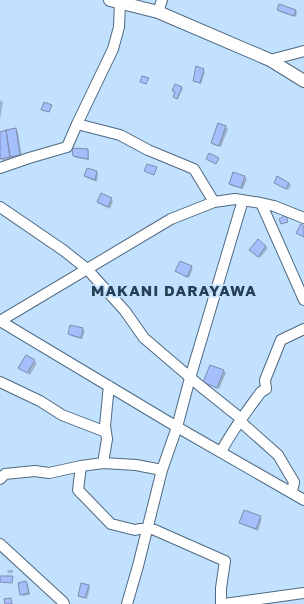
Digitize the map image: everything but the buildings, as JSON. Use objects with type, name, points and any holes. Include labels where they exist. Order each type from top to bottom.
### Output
[{"type":"main road","points":[[115,1],[158,12],[270,60],[304,81]]},
{"type":"street","points":[[158,12],[162,0]]},
{"type":"street","points":[[0,168],[67,147],[113,49],[119,27],[115,1]]},
{"type":"street","points":[[270,60],[304,50]]},
{"type":"street","points":[[77,124],[120,135],[148,150],[194,169],[214,202]]},
{"type":"street","points":[[304,218],[274,206],[243,200],[235,199],[214,202],[171,219],[0,321],[177,427],[304,500]]},
{"type":"street","points":[[128,604],[162,470],[177,427],[243,200]]},
{"type":"street","points":[[261,204],[304,300]]},
{"type":"street","points":[[0,207],[63,250],[87,269],[125,311],[144,338],[198,385],[239,417],[242,422],[278,455],[294,482],[292,492]]},
{"type":"street","points":[[222,452],[241,420],[261,392],[266,389],[265,380],[281,340],[304,329]]},
{"type":"street","points":[[0,382],[40,401],[62,414],[106,432]]},
{"type":"street","points":[[103,463],[107,439],[104,426],[110,386]]},
{"type":"street","points":[[0,479],[5,474],[35,471],[49,473],[103,463],[136,465],[162,470]]},
{"type":"street","points":[[81,466],[78,490],[111,524],[134,530],[148,527],[225,561],[221,588],[221,604]]},
{"type":"street","points":[[0,544],[64,602],[64,604]]},
{"type":"street","points":[[224,604],[304,593]]},
{"type":"district","name":"MAKANI DARAYAWA","points":[[174,290]]}]
